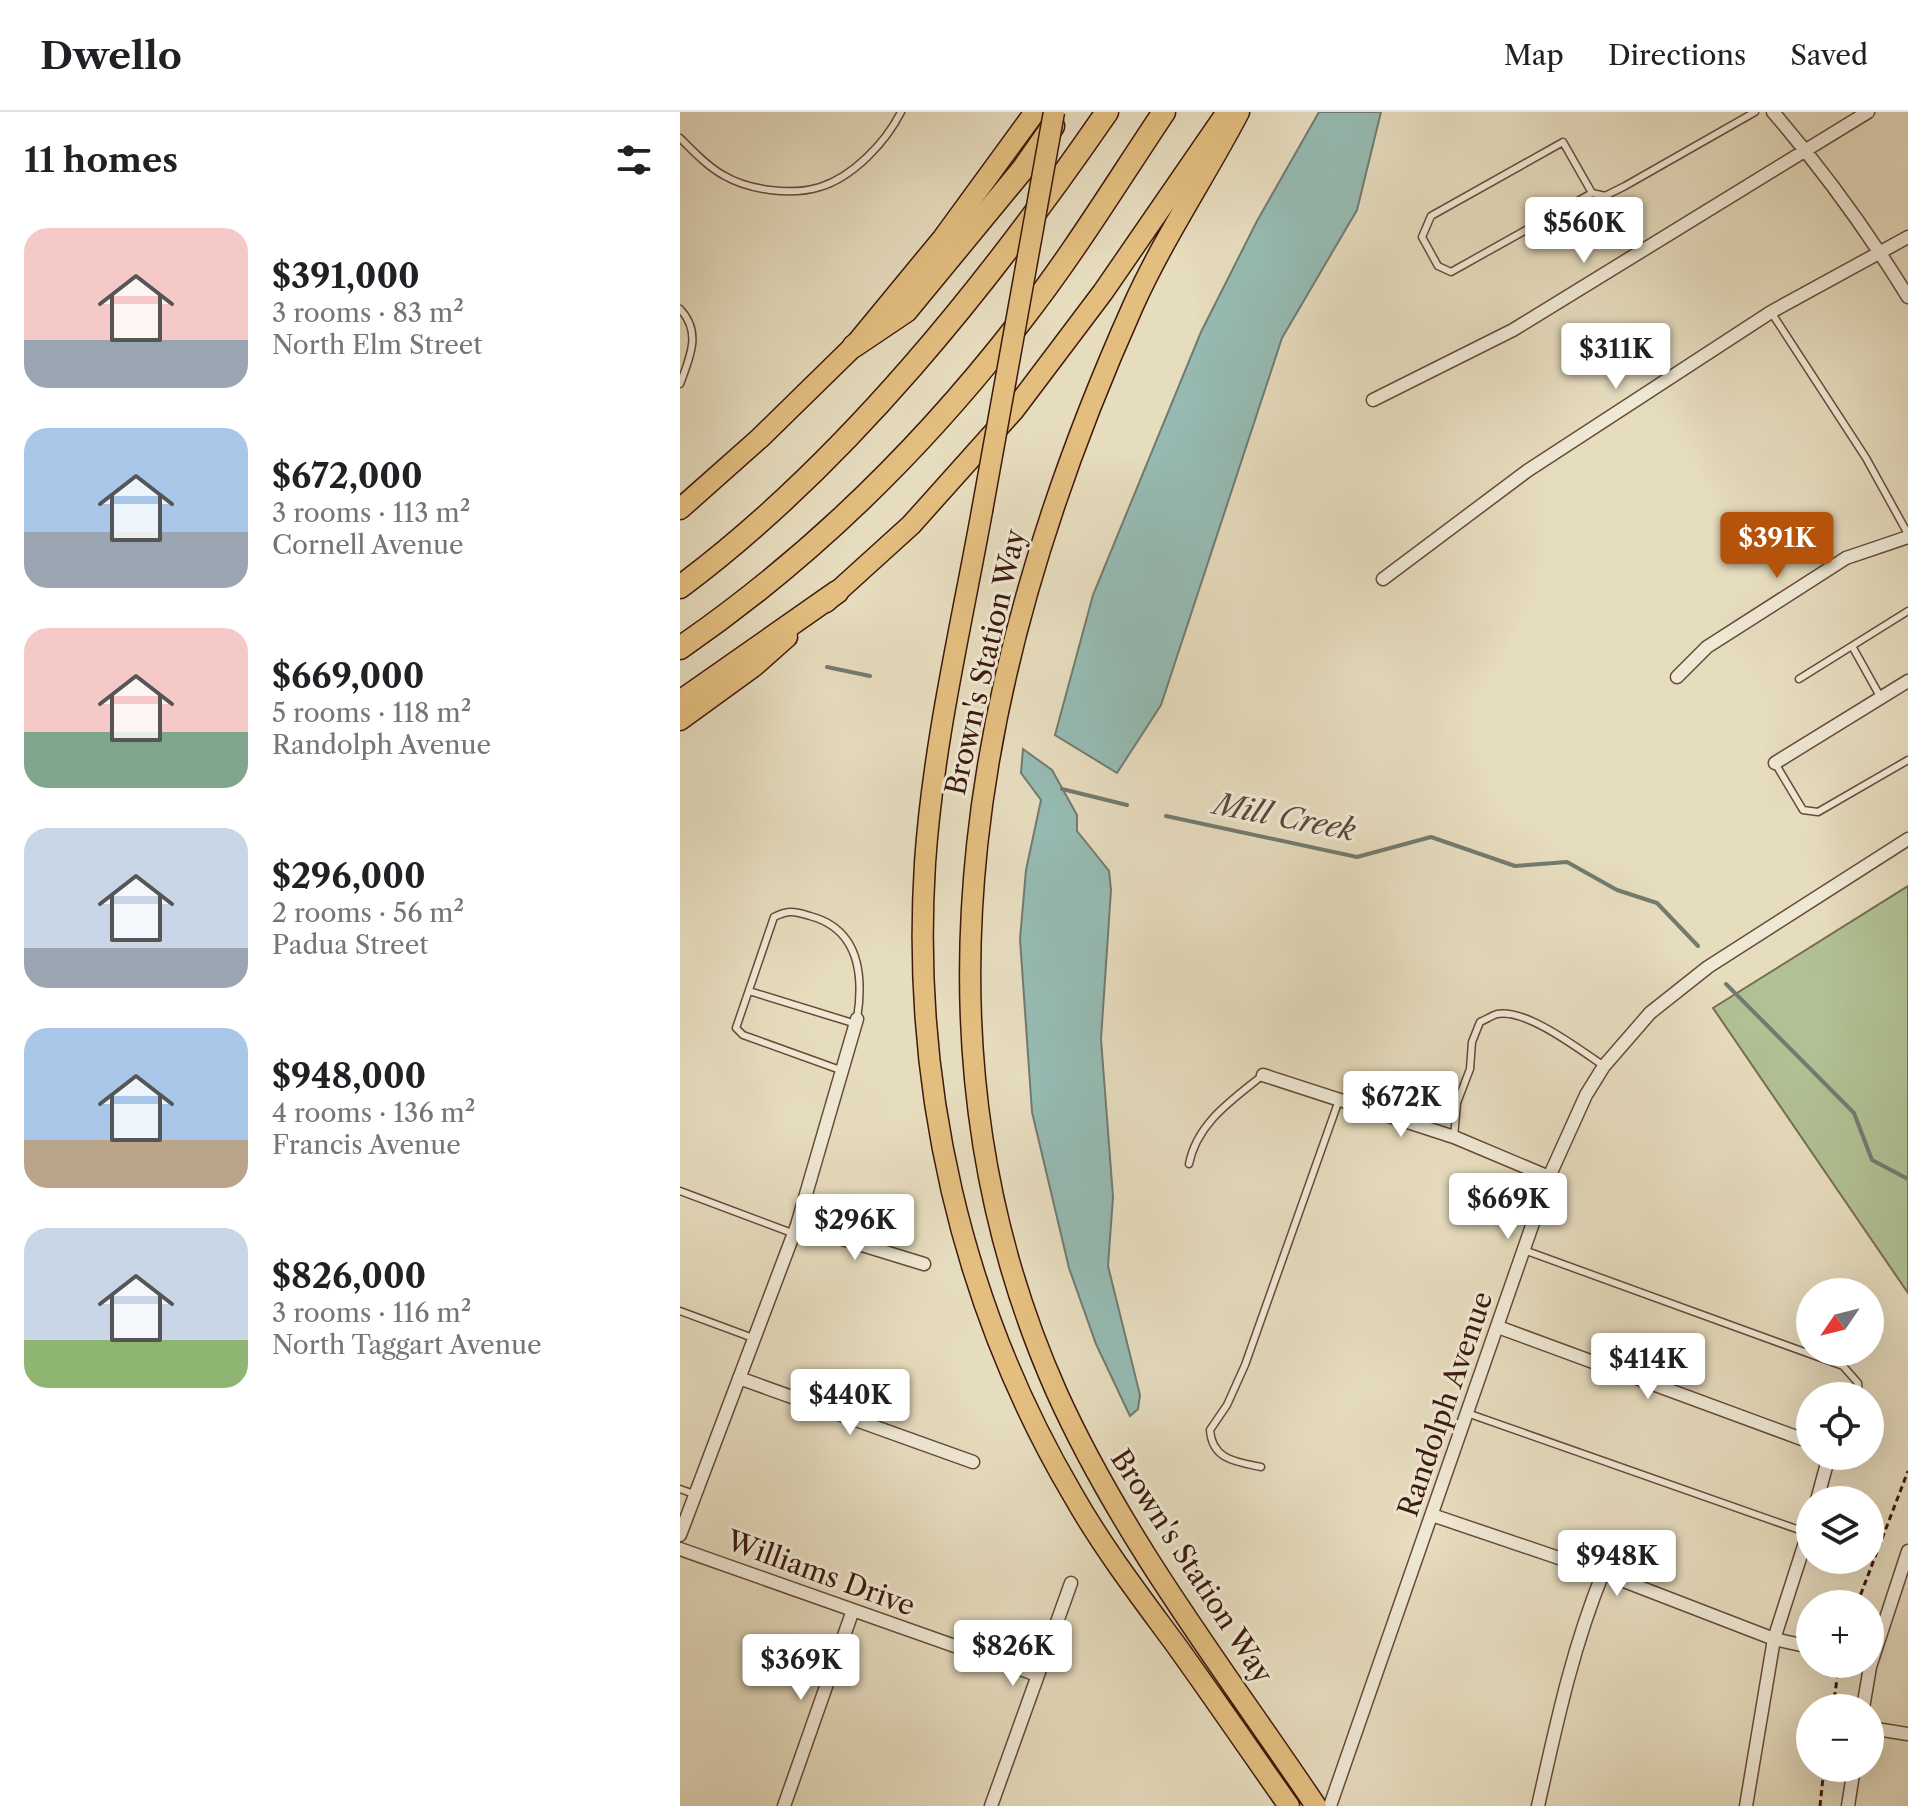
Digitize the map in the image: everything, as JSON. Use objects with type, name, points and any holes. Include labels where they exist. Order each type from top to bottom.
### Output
[{"type":"highway","points":[[854,346],[906,311],[1023,169],[1063,112]]},
{"type":"highway","points":[[680,587],[745,537],[863,420],[1011,248],[1107,112]]},
{"type":"highway","points":[[680,648],[728,615],[826,533],[907,452],[1021,322],[1164,112]]},
{"type":"highway","points":[[680,702],[837,592]]},
{"type":"main road","points":[[680,509],[760,438],[854,346],[934,250],[1035,112]]},
{"type":"main road","name":"Brown's Station Way","points":[[1054,112],[938,757],[925,862],[924,1018],[933,1096],[947,1173],[983,1301],[1007,1364],[1045,1445],[1111,1556],[1289,1806]]},
{"type":"main road","points":[[680,720],[753,667],[911,525],[1014,410],[1103,292],[1227,112]]},
{"type":"main road","name":"Brown's Station Way","points":[[1239,112],[1134,302],[1064,473],[1032,571],[999,700],[978,815],[970,903],[971,1014],[981,1118],[992,1189],[1017,1282],[1055,1389],[1134,1539],[1316,1806]]},
{"type":"street","points":[[1773,112],[1807,151],[1908,297]]},
{"type":"street","points":[[1373,400],[1513,330],[1868,112]]},
{"type":"street","points":[[1383,579],[1527,471],[1771,312],[1908,237]]},
{"type":"street","points":[[1677,677],[1707,647],[1846,558],[1908,536]]},
{"type":"street","points":[[1775,763],[1908,681]]},
{"type":"street","name":"Randolph Avenue","points":[[1330,1806],[1549,1177],[1568,1130],[1604,1066],[1650,1013],[1686,982],[1908,839]]},
{"type":"street","points":[[680,1535],[795,1229],[856,1021]]},
{"type":"street","points":[[1263,1075],[1454,1137],[1549,1177]]},
{"type":"street","points":[[795,1229],[924,1264]]},
{"type":"street","points":[[1498,1327],[1796,1437]]},
{"type":"street","points":[[739,1378],[973,1462]]},
{"type":"street","points":[[1432,1515],[1603,1573],[1774,1639],[1796,1644]]},
{"type":"street","name":"Williams Drive","points":[[680,1549],[1037,1675]]},
{"type":"street","points":[[1884,1617],[1908,1551]]},
{"type":"street","points":[[1746,1806],[1774,1639],[1796,1570]]},
{"type":"street","points":[[1538,1806],[1566,1678],[1580,1630],[1603,1573]]},
{"type":"street","points":[[991,1806],[1071,1583]]},
{"type":"street","points":[[784,1806],[853,1610]]},
{"type":"street","points":[[1884,1731],[1908,1735]]},
{"type":"street","points":[[1848,1806],[1852,1782]]},
{"type":"lane","points":[[680,138],[723,175],[753,187],[786,191],[819,187],[844,175],[871,152],[901,112]]},
{"type":"lane","points":[[1592,193],[1563,142],[1431,216],[1422,237],[1438,266],[1451,272],[1592,193],[1605,196],[1755,112]]},
{"type":"lane","points":[[680,309],[691,321],[693,348],[680,384]]},
{"type":"lane","points":[[1771,312],[1866,458],[1908,536]]},
{"type":"lane","points":[[1799,679],[1908,611]]},
{"type":"lane","points":[[1852,646],[1881,698]]},
{"type":"lane","points":[[1775,763],[1803,810],[1818,812],[1908,760]]},
{"type":"lane","points":[[749,991],[856,1021],[861,996],[850,942],[842,930],[817,918],[789,910],[774,917],[736,1028],[743,1035],[843,1071]]},
{"type":"lane","points":[[1454,1137],[1457,1103],[1470,1069],[1472,1042],[1480,1022],[1498,1014],[1515,1015],[1562,1038],[1604,1066]]},
{"type":"lane","points":[[1189,1164],[1192,1147],[1216,1112],[1263,1075]]},
{"type":"lane","points":[[1261,1467],[1229,1461],[1215,1450],[1210,1430],[1227,1405],[1245,1365],[1339,1100]]},
{"type":"lane","points":[[680,1191],[795,1229]]},
{"type":"lane","points":[[1524,1250],[1843,1366],[1857,1382]]},
{"type":"lane","points":[[680,1311],[753,1338]]},
{"type":"lane","points":[[1467,1413],[1796,1526]]},
{"type":"lane","points":[[680,1489],[694,1494]]},
{"type":"path","points":[[1862,1590],[1908,1471]]},
{"type":"path","points":[[1820,1806],[1823,1782]]},
{"type":"green space","points":[[1908,886],[1908,1293],[1713,1008]]},
{"type":"water","points":[[1319,112],[1381,112],[1357,210],[1282,338],[1161,705],[1117,773],[1055,735],[1093,595],[1201,332],[1257,221]]},
{"type":"water","points":[[1023,749],[1052,770],[1077,815],[1077,831],[1109,871],[1111,890],[1101,1039],[1113,1197],[1108,1266],[1140,1395],[1138,1409],[1130,1416],[1096,1344],[1069,1268],[1032,1112],[1020,939],[1026,870],[1041,800],[1021,773]]},
{"type":"waterway","name":"Mill Creek","points":[[827,667],[870,676]]},
{"type":"waterway","name":"Mill Creek","points":[[1062,789],[1127,805]]},
{"type":"waterway","name":"Mill Creek","points":[[1166,816],[1357,857],[1431,837],[1515,866],[1567,862],[1617,890],[1657,903],[1698,946]]},
{"type":"waterway","name":"Mill Creek","points":[[1726,984],[1854,1113],[1872,1160],[1908,1179]]}]
